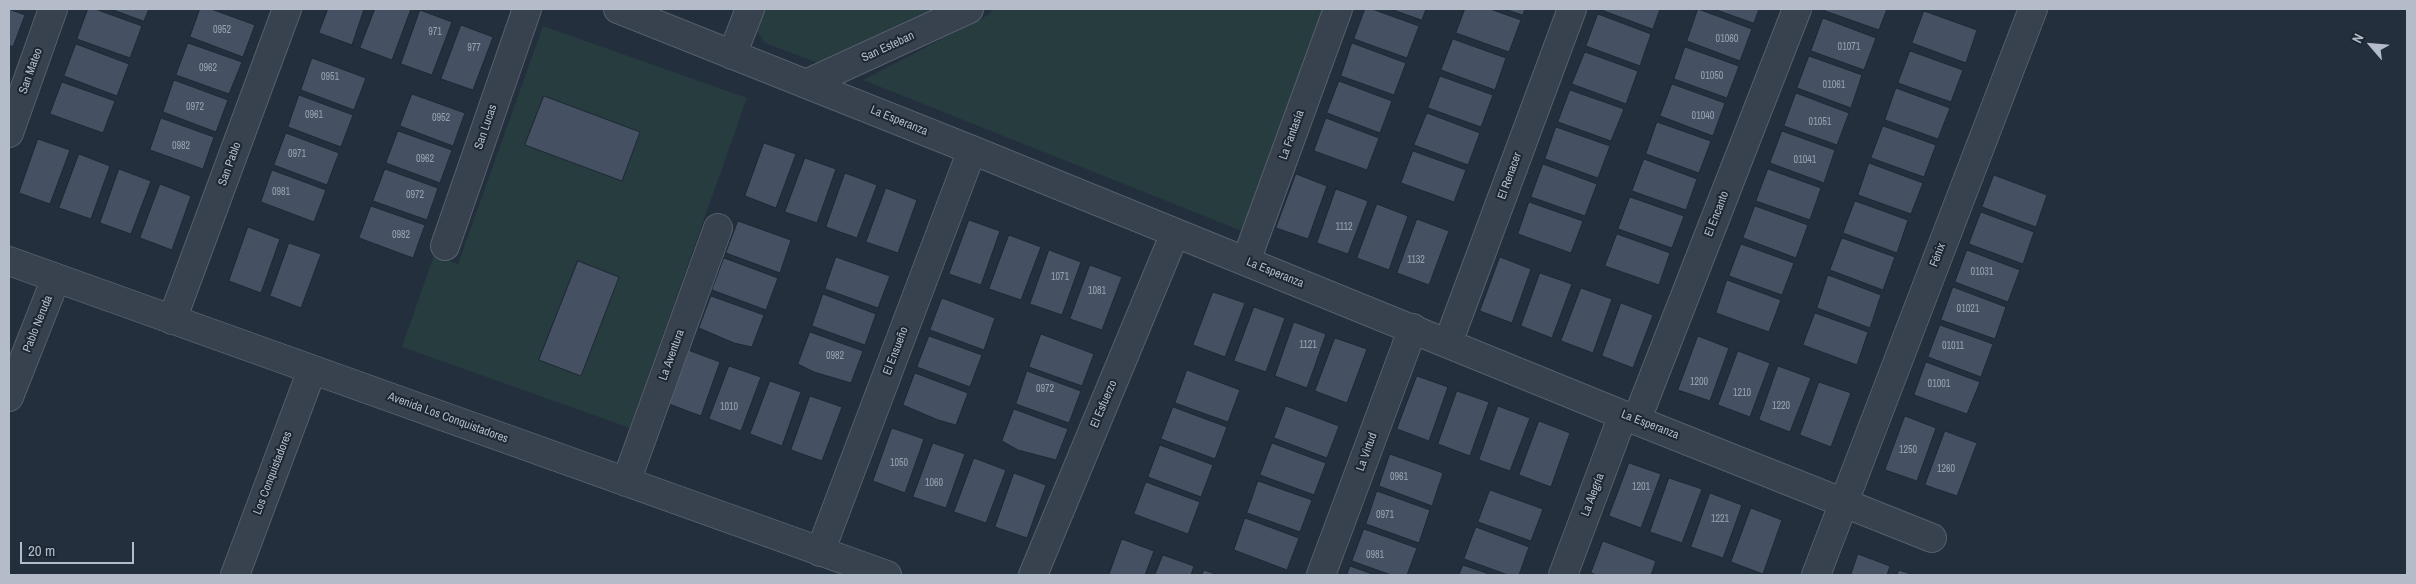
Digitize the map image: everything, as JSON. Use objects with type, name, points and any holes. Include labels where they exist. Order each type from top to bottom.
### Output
[{"type":"street","name":"San Mateo","points":[[9,133],[53,9]]},
{"type":"street","name":"San Pablo","points":[[172,320],[287,9]]},
{"type":"street","name":"San Lucas","points":[[445,246],[528,9]]},
{"type":"street","name":"La Esperanza","points":[[618,9],[1932,538]]},
{"type":"street","points":[[732,55],[750,9]]},
{"type":"street","name":"San Esteban","points":[[806,84],[969,9]]},
{"type":"street","name":"La Fantasía","points":[[1246,261],[1338,9]]},
{"type":"street","name":"El Renacer","points":[[1448,343],[1572,9]]},
{"type":"street","name":"El Encanto","points":[[1630,417],[1796,9]]},
{"type":"street","name":"Fénix","points":[[1816,575],[2033,9]]},
{"type":"street","name":"El Ensueño","points":[[820,552],[972,150]]},
{"type":"street","name":"La Aventura","points":[[626,482],[718,228]]},
{"type":"street","name":"El Esfuerzo","points":[[1033,575],[1175,233]]},
{"type":"street","name":"Avenida Los Conquistadores","points":[[9,261],[887,575]]},
{"type":"street","name":"Pablo Neruda","points":[[9,397],[56,278]]},
{"type":"street","name":"La Virtud","points":[[1321,575],[1412,328]]},
{"type":"street","name":"Los Conquistadores","points":[[235,575],[312,370]]},
{"type":"street","name":"La Alegría","points":[[1563,575],[1630,417]]},
{"type":"green space","points":[[765,9],[952,9],[826,66],[765,43],[757,31]]},
{"type":"green space","points":[[993,9],[1325,9],[1242,231],[863,80],[990,14]]},
{"type":"green space","points":[[543,26],[747,98],[630,428],[402,347],[434,255],[458,264]]},
{"type":"building","points":[[9,9],[25,15],[13,47],[9,45]]},
{"type":"building","points":[[88,9],[95,9],[142,26],[130,58],[77,39]]},
{"type":"building","points":[[111,9],[149,9],[144,21]]},
{"type":"building","points":[[200,9],[211,9],[255,25],[243,57],[190,37]]},
{"type":"building","points":[[328,9],[364,9],[352,45],[319,33]]},
{"type":"building","points":[[375,9],[411,9],[392,60],[360,48]]},
{"type":"building","points":[[1365,9],[1372,9],[1419,26],[1407,58],[1354,39]]},
{"type":"building","points":[[1391,9],[1426,9],[1422,20]]},
{"type":"building","points":[[1465,9],[1490,9],[1521,20],[1509,52],[1456,33]]},
{"type":"building","points":[[1505,9],[1525,9],[1523,15]]},
{"type":"building","points":[[1599,9],[1660,9],[1653,29]]},
{"type":"building","points":[[1698,9],[1752,29],[1740,61],[1687,41]]},
{"type":"building","points":[[1714,9],[1759,9],[1754,23]]},
{"type":"building","points":[[1826,9],[1887,9],[1879,30],[1825,11]]},
{"type":"building","points":[[420,10],[452,22],[432,75],[401,64]]},
{"type":"building","points":[[1924,11],[1977,30],[1966,63],[1912,43]]},
{"type":"building","points":[[1598,14],[1651,34],[1640,66],[1586,46]]},
{"type":"building","points":[[1823,18],[1876,38],[1864,70],[1811,51]]},
{"type":"building","points":[[461,25],[493,37],[473,90],[441,79]]},
{"type":"building","points":[[1453,39],[1506,58],[1495,90],[1441,70]]},
{"type":"building","points":[[188,43],[242,62],[229,94],[176,75]]},
{"type":"building","points":[[1352,43],[1406,63],[1394,95],[1341,76]]},
{"type":"building","points":[[76,44],[129,64],[117,96],[64,76]]},
{"type":"building","points":[[1685,47],[1739,66],[1727,98],[1674,79]]},
{"type":"building","points":[[1910,51],[1963,70],[1951,102],[1898,83]]},
{"type":"building","points":[[1585,52],[1638,71],[1626,104],[1572,84]]},
{"type":"building","points":[[1809,56],[1862,75],[1851,108],[1797,88]]},
{"type":"building","points":[[312,58],[366,78],[354,110],[301,90]]},
{"type":"building","points":[[1440,76],[1493,95],[1481,127],[1428,108]]},
{"type":"building","points":[[174,80],[228,100],[216,132],[163,112]]},
{"type":"building","points":[[1339,81],[1392,101],[1380,133],[1327,113]]},
{"type":"building","points":[[62,82],[115,101],[103,133],[50,114]]},
{"type":"building","points":[[1672,84],[1725,103],[1713,136],[1660,116]]},
{"type":"building","points":[[1896,88],[1950,108],[1938,139],[1885,120]]},
{"type":"building","points":[[1570,90],[1624,109],[1611,141],[1558,122]]},
{"type":"building","points":[[1796,93],[1849,113],[1837,145],[1784,126]]},
{"type":"building","points":[[412,94],[465,113],[453,146],[400,126]]},
{"type":"building","points":[[299,95],[353,115],[341,147],[288,127]]},
{"type":"building","points":[[544,96],[640,132],[622,181],[525,145]]},
{"type":"building","points":[[1427,113],[1480,133],[1468,165],[1414,145]]},
{"type":"building","points":[[161,118],[214,137],[203,169],[150,150]]},
{"type":"building","points":[[1326,118],[1379,138],[1367,170],[1314,151]]},
{"type":"building","points":[[1657,122],[1711,141],[1699,173],[1646,154]]},
{"type":"building","points":[[1883,126],[1936,145],[1924,177],[1871,158]]},
{"type":"building","points":[[1556,127],[1610,146],[1598,178],[1545,159]]},
{"type":"building","points":[[398,131],[452,150],[440,183],[386,163]]},
{"type":"building","points":[[1782,131],[1835,150],[1824,183],[1770,163]]},
{"type":"building","points":[[286,133],[339,153],[327,185],[274,165]]},
{"type":"building","points":[[38,139],[70,150],[50,204],[19,193]]},
{"type":"building","points":[[764,143],[796,154],[776,208],[745,196]]},
{"type":"building","points":[[1413,151],[1466,170],[1454,202],[1401,183]]},
{"type":"building","points":[[79,154],[110,166],[91,219],[59,208]]},
{"type":"building","points":[[805,158],[836,169],[817,223],[785,212]]},
{"type":"building","points":[[1644,159],[1697,179],[1686,210],[1632,191]]},
{"type":"building","points":[[1869,163],[1923,183],[1911,214],[1858,195]]},
{"type":"building","points":[[1543,164],[1597,184],[1585,216],[1531,197]]},
{"type":"building","points":[[119,169],[151,181],[131,234],[100,223]]},
{"type":"building","points":[[385,169],[438,188],[427,220],[373,201]]},
{"type":"building","points":[[1768,169],[1821,188],[1810,220],[1756,201]]},
{"type":"building","points":[[272,170],[326,190],[314,222],[261,202]]},
{"type":"building","points":[[845,173],[877,185],[857,238],[826,227]]},
{"type":"building","points":[[1296,174],[1327,186],[1308,239],[1276,228]]},
{"type":"building","points":[[1994,175],[2047,195],[2036,227],[1982,207]]},
{"type":"building","points":[[160,184],[191,196],[172,250],[140,238]]},
{"type":"building","points":[[886,188],[917,200],[898,253],[866,242]]},
{"type":"building","points":[[1336,189],[1368,201],[1348,254],[1317,243]]},
{"type":"building","points":[[1630,197],[1684,216],[1672,248],[1618,229]]},
{"type":"building","points":[[1855,201],[1908,220],[1897,253],[1843,233]]},
{"type":"building","points":[[1529,202],[1583,221],[1571,253],[1518,234]]},
{"type":"building","points":[[1377,204],[1408,216],[1389,270],[1357,258]]},
{"type":"building","points":[[371,206],[425,225],[413,258],[359,238]]},
{"type":"building","points":[[1755,206],[1808,225],[1796,258],[1743,238]]},
{"type":"building","points":[[1981,212],[2034,232],[2023,264],[1969,244]]},
{"type":"building","points":[[1417,219],[1449,231],[1429,285],[1397,273]]},
{"type":"building","points":[[969,220],[1000,231],[981,285],[949,274]]},
{"type":"building","points":[[738,221],[791,240],[780,273],[726,253]]},
{"type":"building","points":[[248,227],[280,239],[261,293],[229,281]]},
{"type":"building","points":[[1617,234],[1670,253],[1659,285],[1605,266]]},
{"type":"building","points":[[1009,235],[1041,247],[1021,300],[989,289]]},
{"type":"building","points":[[1842,238],[1895,257],[1883,290],[1830,270]]},
{"type":"building","points":[[289,243],[321,254],[301,308],[270,296]]},
{"type":"building","points":[[1741,244],[1794,263],[1782,295],[1729,276]]},
{"type":"building","points":[[1049,250],[1081,262],[1062,315],[1030,304]]},
{"type":"building","points":[[1967,250],[2020,270],[2008,302],[1955,282]]},
{"type":"building","points":[[836,257],[890,276],[878,308],[825,289]]},
{"type":"building","points":[[1500,257],[1531,269],[1512,323],[1480,311]]},
{"type":"building","points":[[724,258],[778,278],[766,310],[712,290]]},
{"type":"building","points":[[578,261],[619,277],[581,376],[539,360]]},
{"type":"building","points":[[1090,265],[1122,277],[1102,330],[1070,319]]},
{"type":"building","points":[[1540,273],[1572,284],[1552,338],[1521,326]]},
{"type":"building","points":[[1828,275],[1881,295],[1870,328],[1817,308]]},
{"type":"building","points":[[1727,280],[1781,300],[1769,332],[1716,313]]},
{"type":"building","points":[[1953,287],[2006,307],[1995,339],[1941,320]]},
{"type":"building","points":[[1581,288],[1612,299],[1593,353],[1561,341]]},
{"type":"building","points":[[1213,292],[1245,303],[1225,357],[1193,345]]},
{"type":"building","points":[[823,294],[876,314],[865,345],[812,326]]},
{"type":"building","points":[[711,296],[764,315],[752,347],[734,343],[699,328]]},
{"type":"building","points":[[942,298],[995,318],[984,350],[930,330]]},
{"type":"building","points":[[1621,303],[1653,315],[1633,368],[1602,356]]},
{"type":"building","points":[[1254,307],[1285,318],[1266,372],[1234,361]]},
{"type":"building","points":[[1815,313],[1868,332],[1857,365],[1803,345]]},
{"type":"building","points":[[1294,322],[1326,334],[1307,388],[1275,376]]},
{"type":"building","points":[[1940,325],[1993,344],[1981,377],[1928,357]]},
{"type":"building","points":[[810,332],[863,351],[851,383],[814,372],[798,364]]},
{"type":"building","points":[[1041,334],[1094,354],[1082,386],[1029,367]]},
{"type":"building","points":[[929,336],[982,355],[970,387],[917,367]]},
{"type":"building","points":[[1698,336],[1729,348],[1710,401],[1678,390]]},
{"type":"building","points":[[1335,338],[1367,349],[1347,403],[1315,391]]},
{"type":"building","points":[[688,350],[720,362],[701,416],[669,404]]},
{"type":"building","points":[[1738,351],[1770,363],[1750,417],[1718,405]]},
{"type":"building","points":[[1926,362],[1980,382],[1967,414],[1914,395]]},
{"type":"building","points":[[729,366],[761,377],[741,431],[709,419]]},
{"type":"building","points":[[1778,366],[1811,378],[1790,432],[1759,420]]},
{"type":"building","points":[[1187,370],[1240,390],[1228,422],[1175,403]]},
{"type":"building","points":[[1027,371],[1081,391],[1069,423],[1016,404]]},
{"type":"building","points":[[915,373],[968,393],[956,425],[938,420],[903,405]]},
{"type":"building","points":[[1417,376],[1448,387],[1429,441],[1397,429]]},
{"type":"building","points":[[770,381],[801,392],[782,446],[750,434]]},
{"type":"building","points":[[1819,382],[1851,393],[1831,447],[1800,435]]},
{"type":"building","points":[[1457,391],[1489,402],[1470,456],[1438,444]]},
{"type":"building","points":[[810,396],[842,407],[822,461],[791,450]]},
{"type":"building","points":[[1286,406],[1339,426],[1327,458],[1274,438]]},
{"type":"building","points":[[1498,406],[1530,418],[1510,471],[1479,460]]},
{"type":"building","points":[[1173,407],[1227,427],[1215,459],[1161,439]]},
{"type":"building","points":[[1014,409],[1068,429],[1056,460],[1018,450],[1002,441]]},
{"type":"building","points":[[1905,416],[1936,428],[1917,481],[1885,470]]},
{"type":"building","points":[[1539,421],[1570,433],[1551,487],[1519,475]]},
{"type":"building","points":[[892,428],[924,439],[905,493],[873,481]]},
{"type":"building","points":[[1945,431],[1977,443],[1957,496],[1925,485]]},
{"type":"building","points":[[933,443],[965,454],[946,508],[913,497]]},
{"type":"building","points":[[1272,443],[1326,463],[1314,495],[1260,475]]},
{"type":"building","points":[[1160,445],[1213,465],[1201,497],[1148,477]]},
{"type":"building","points":[[1390,454],[1443,473],[1432,506],[1379,486]]},
{"type":"building","points":[[974,458],[1006,470],[986,523],[954,512]]},
{"type":"building","points":[[1629,463],[1661,474],[1641,528],[1609,516]]},
{"type":"building","points":[[1014,473],[1046,485],[1027,538],[995,527]]},
{"type":"building","points":[[1669,478],[1702,489],[1682,543],[1650,532]]},
{"type":"building","points":[[1258,481],[1312,500],[1300,532],[1247,513]]},
{"type":"building","points":[[1146,482],[1200,502],[1188,534],[1134,514]]},
{"type":"building","points":[[1490,490],[1543,509],[1531,541],[1478,522]]},
{"type":"building","points":[[1377,491],[1430,510],[1419,543],[1366,524]]},
{"type":"building","points":[[1710,493],[1742,505],[1723,558],[1691,547]]},
{"type":"building","points":[[1751,508],[1782,520],[1763,574],[1731,562]]},
{"type":"building","points":[[1245,518],[1299,538],[1287,570],[1234,550]]},
{"type":"building","points":[[1476,527],[1529,547],[1519,575],[1508,575],[1464,559]]},
{"type":"building","points":[[1364,529],[1417,548],[1407,575],[1391,575],[1352,561]]},
{"type":"building","points":[[1122,539],[1154,551],[1145,575],[1109,575]]},
{"type":"building","points":[[1603,541],[1656,561],[1651,575],[1597,575],[1591,573]]},
{"type":"building","points":[[1858,554],[1890,566],[1887,575],[1851,575]]},
{"type":"building","points":[[1163,555],[1194,566],[1191,575],[1155,575]]},
{"type":"building","points":[[1463,565],[1492,575],[1459,575]]},
{"type":"building","points":[[1350,566],[1375,575],[1347,575]]},
{"type":"building","points":[[1204,570],[1218,575],[1202,575]]},
{"type":"building","points":[[1899,570],[1914,575],[1897,575]]}]
